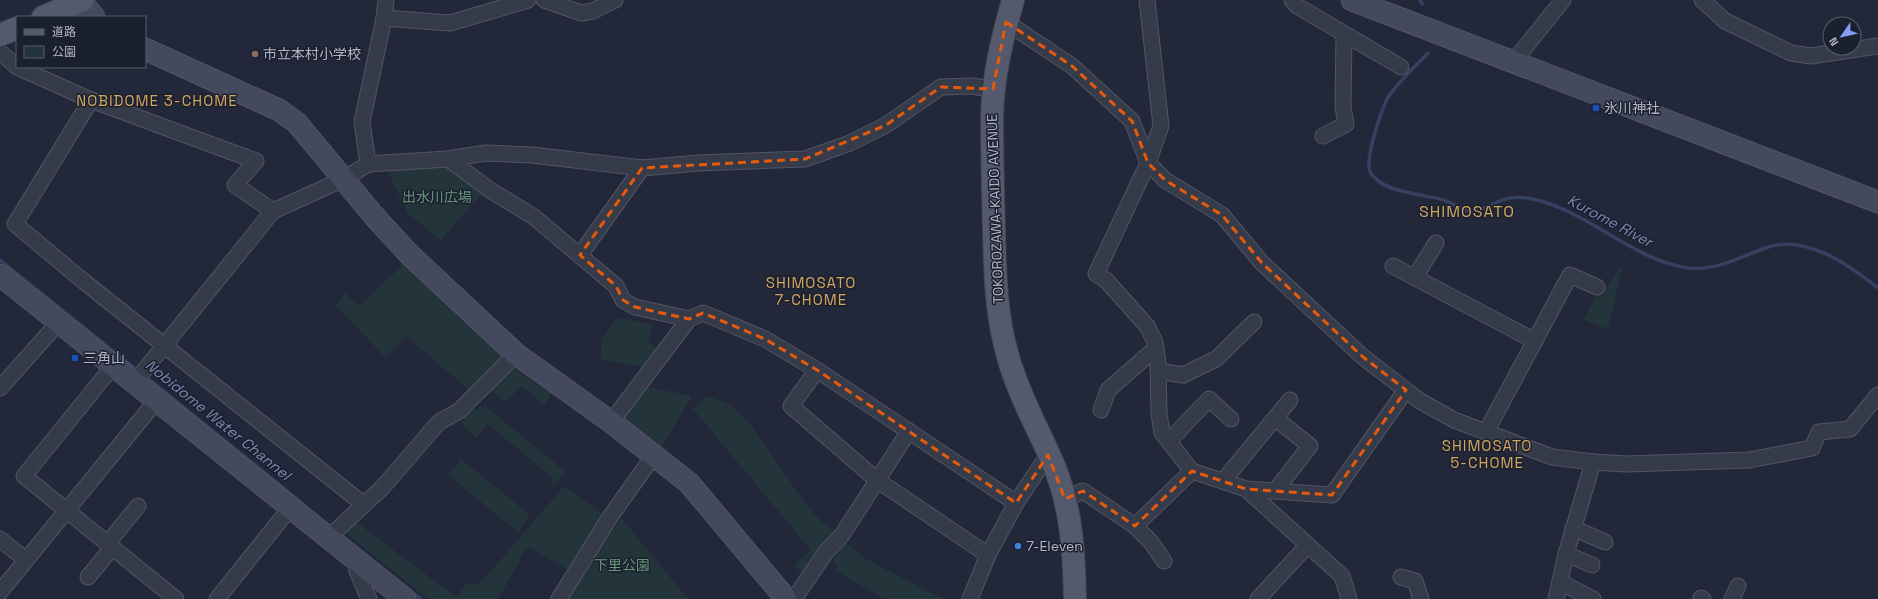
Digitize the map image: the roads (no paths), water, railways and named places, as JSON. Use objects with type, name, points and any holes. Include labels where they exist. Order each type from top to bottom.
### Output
[{"type":"main road","name":"TOKOROZAWA-KAIDO AVENUE","points":[[1013,0],[999,50],[993,89],[992,124],[995,291],[1009,360],[1023,399],[1048,455],[1065,499],[1074,543],[1075,599]]},
{"type":"main road","points":[[46,16],[86,6]]},
{"type":"main road","points":[[0,35],[16,28]]},
{"type":"street","points":[[368,164],[362,122],[384,18],[386,0]]},
{"type":"street","points":[[384,18],[450,23],[528,0]]},
{"type":"street","points":[[544,0],[581,13],[593,11],[615,0]]},
{"type":"street","points":[[1147,0],[1160,126],[1148,163],[1096,274],[1106,280],[1147,326],[1155,342],[1158,371],[1159,413],[1162,433],[1192,471],[1246,489],[1332,495],[1406,390]]},
{"type":"street","points":[[1292,0],[1297,6],[1401,67]]},
{"type":"street","points":[[1352,0],[1878,202]]},
{"type":"street","points":[[1514,61],[1563,0]]},
{"type":"street","points":[[1702,0],[1725,21],[1791,53],[1811,56],[1878,46]]},
{"type":"street","points":[[1006,22],[1072,66],[1132,121],[1148,163],[1165,180],[1222,216],[1262,263],[1363,357],[1420,401],[1454,420],[1552,457],[1626,464],[1749,460],[1812,448],[1819,432],[1850,429],[1878,395]]},
{"type":"street","points":[[1323,136],[1346,124],[1343,107],[1344,34]]},
{"type":"street","points":[[146,49],[279,110],[297,123],[374,216],[409,254],[516,354],[611,422],[689,483],[786,599]]},
{"type":"street","points":[[0,52],[16,66]]},
{"type":"street","points":[[19,68],[91,100],[256,161],[235,185],[273,211]]},
{"type":"street","points":[[139,377],[273,211],[344,179],[368,164],[448,159],[486,153],[532,155],[642,168],[698,163],[805,159],[850,143],[886,125],[941,87],[971,86],[993,89]]},
{"type":"street","points":[[91,100],[15,224],[82,280],[363,504]]},
{"type":"street","points":[[448,159],[490,190],[534,217],[616,286],[623,300],[635,307],[689,319]]},
{"type":"street","points":[[580,255],[642,168]]},
{"type":"street","points":[[1415,278],[1436,243]]},
{"type":"street","points":[[1393,266],[1535,341]]},
{"type":"street","points":[[0,275],[113,366],[139,377],[156,401],[290,508],[333,534],[356,559],[405,599]]},
{"type":"street","points":[[1486,432],[1570,275],[1597,287]]},
{"type":"street","points":[[611,422],[689,319],[703,313],[765,339],[817,370],[1016,503]]},
{"type":"street","points":[[0,388],[59,322]]},
{"type":"street","points":[[1158,371],[1183,375],[1216,359],[1254,322]]},
{"type":"street","points":[[1101,410],[1108,390],[1156,348]]},
{"type":"street","points":[[333,534],[363,504],[382,488],[439,422],[459,411],[516,354]]},
{"type":"street","points":[[113,366],[24,476],[176,599]]},
{"type":"street","points":[[817,370],[791,406],[877,480],[988,555]]},
{"type":"street","points":[[1169,442],[1209,399],[1231,419]]},
{"type":"street","points":[[1223,481],[1290,400]]},
{"type":"street","points":[[0,592],[156,401]]},
{"type":"street","points":[[1275,418],[1310,446],[1275,491]]},
{"type":"street","points":[[794,599],[826,552],[842,536],[910,431]]},
{"type":"street","points":[[559,599],[610,518],[654,455]]},
{"type":"street","points":[[970,599],[988,555],[1016,503],[1048,455]]},
{"type":"street","points":[[1556,599],[1573,528],[1593,462]]},
{"type":"street","points":[[1135,526],[1192,471]]},
{"type":"street","points":[[1246,489],[1307,546],[1342,576],[1349,599]]},
{"type":"street","points":[[1065,499],[1083,491],[1135,526],[1151,542],[1164,561]]},
{"type":"street","points":[[88,577],[138,506]]},
{"type":"street","points":[[217,599],[290,508]]},
{"type":"street","points":[[1573,528],[1605,542]]},
{"type":"street","points":[[0,539],[26,560]]},
{"type":"street","points":[[1258,599],[1307,546]]},
{"type":"street","points":[[1566,554],[1592,565]]},
{"type":"street","points":[[356,559],[357,571],[369,599]]},
{"type":"street","points":[[1402,577],[1416,581],[1421,599]]},
{"type":"street","points":[[1560,582],[1593,599]]},
{"type":"waterway","name":"Kurome River","points":[[1420,0],[1422,4]]},
{"type":"waterway","name":"Kurome River","points":[[1428,53],[1390,94],[1375,132],[1369,159],[1369,170],[1374,177],[1387,186],[1405,192],[1444,200],[1472,212],[1511,198],[1528,198],[1570,212],[1648,256],[1689,268],[1719,265],[1780,244],[1811,248],[1840,261],[1878,288]]},
{"type":"waterway","name":"Nobidome Water Channel","points":[[0,260],[138,371]]},
{"type":"waterway","name":"Nobidome Water Channel","points":[[145,376],[303,504]]},
{"type":"waterway","name":"Nobidome Water Channel","points":[[409,590],[421,599]]},
{"type":"place","name":"市立本村小学校","points":[[255,54]]},
{"type":"place","name":"氷川神社","points":[[1596,108]]},
{"type":"place","name":"三角山","points":[[75,358]]},
{"type":"place","name":"7-Eleven","points":[[1018,546]]},
{"type":"district","name":"NOBIDOME 3-CHOME","points":[[157,101]]},
{"type":"district","name":"SHIMOSATO","points":[[1467,211]]},
{"type":"district","name":"SHIMOSATO 7-CHOME","points":[[811,292]]},
{"type":"district","name":"SHIMOSATO 5-CHOME","points":[[1487,454]]},
{"type":"park label","name":"出水川広場","points":[[437,197]]},
{"type":"park label","name":"下里公園","points":[[622,565]]}]
